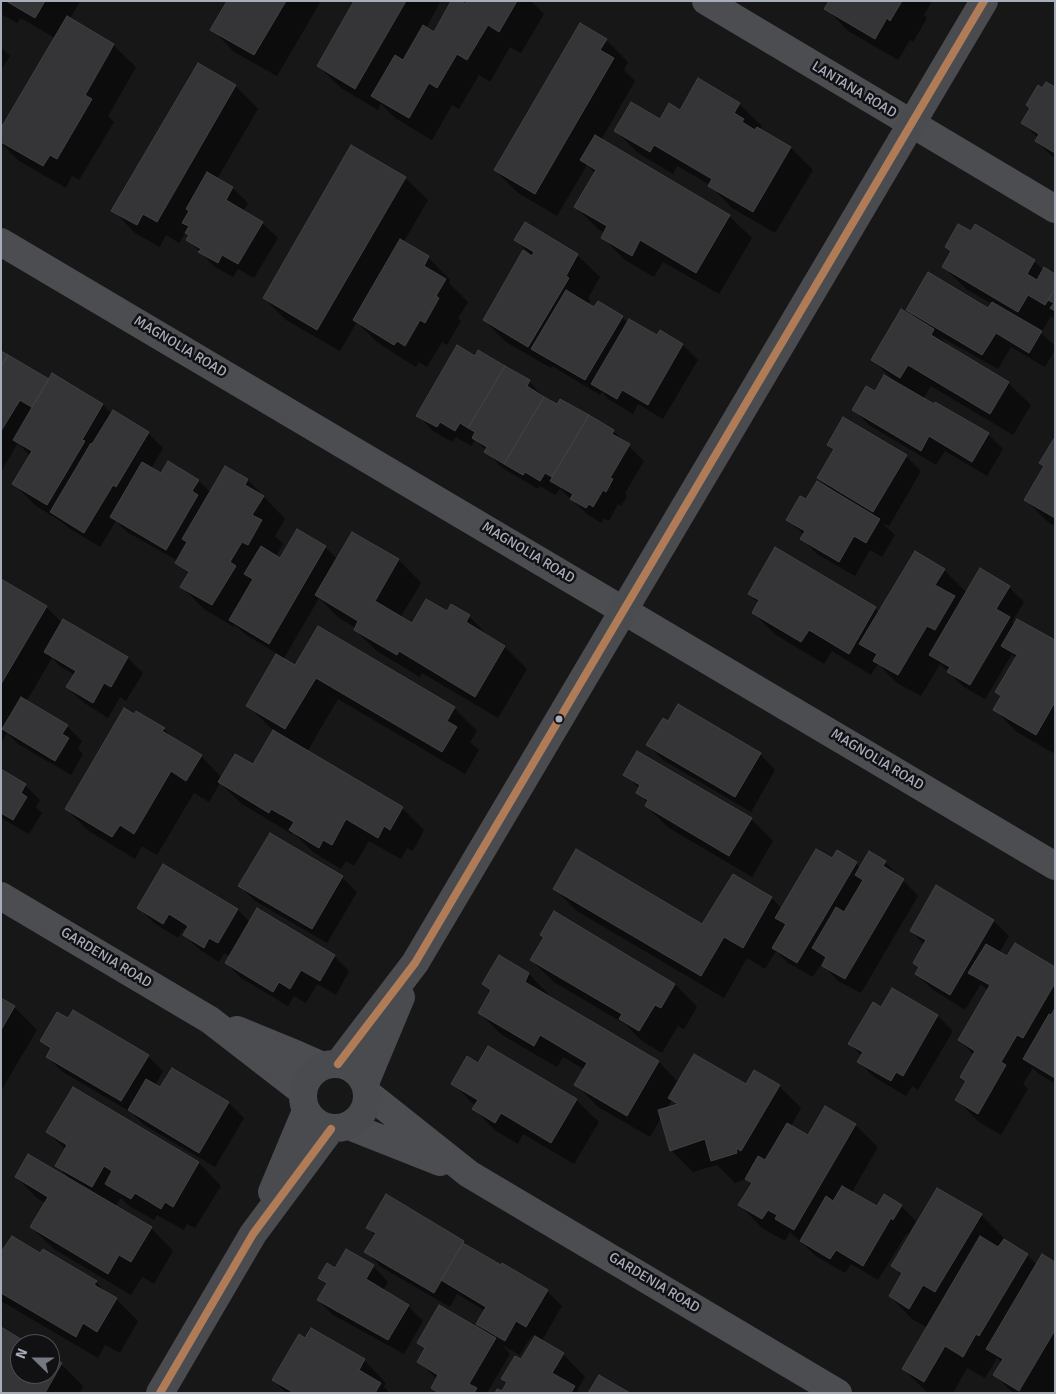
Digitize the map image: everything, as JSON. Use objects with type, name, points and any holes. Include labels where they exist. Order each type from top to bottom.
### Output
[{"type":"street","name":"LANTANA ROAD","points":[[706,1],[1055,209]]},
{"type":"street","points":[[253,1234],[304,1102],[309,1076],[330,1065],[414,964],[984,1]]},
{"type":"street","name":"MAGNOLIA ROAD","points":[[1,242],[1055,866]]},
{"type":"street","name":"GARDENIA ROAD","points":[[1,896],[210,1020],[330,1065]]},
{"type":"street","points":[[366,1088],[414,964]]},
{"type":"street","name":"GARDENIA ROAD","points":[[210,1020],[304,1102]]},
{"type":"street","points":[[304,1102],[313,1120],[321,1126],[340,1127],[358,1120],[367,1103],[366,1088],[361,1076],[354,1070],[330,1065]]},
{"type":"street","name":"GARDENIA ROAD","points":[[366,1088],[469,1174],[838,1393]]},
{"type":"street","points":[[160,1393],[253,1234],[340,1127]]},
{"type":"street","name":"GARDENIA ROAD","points":[[340,1127],[469,1174]]},
{"type":"building","points":[[6,1],[45,1],[35,18]]},
{"type":"building","points":[[227,1],[286,1],[254,55],[210,30]]},
{"type":"building","points":[[354,1],[406,1],[355,89],[317,66]]},
{"type":"building","points":[[451,1],[460,1],[465,4],[467,1],[517,1],[499,32],[488,25],[467,60],[457,54],[437,88],[429,83],[409,118],[371,96],[395,55],[403,60],[423,25],[434,32]]},
{"type":"building","points":[[829,1],[902,1],[890,21],[887,18],[875,39],[824,9]]},
{"type":"building","points":[[67,16],[114,44],[85,95],[92,99],[57,159],[50,155],[43,166],[1,142],[1,128]]},
{"type":"building","points":[[580,23],[607,39],[600,50],[614,58],[535,194],[494,170]]},
{"type":"building","points":[[198,63],[236,85],[157,222],[143,214],[137,225],[111,211]]},
{"type":"building","points":[[698,78],[740,103],[734,113],[744,119],[742,122],[755,130],[757,127],[791,147],[753,212],[708,186],[712,179],[654,145],[650,152],[614,131],[631,102],[660,119],[669,103],[680,110]]},
{"type":"building","points":[[1046,82],[1055,87],[1055,153],[1035,141],[1039,134],[1021,123],[1030,108],[1026,105],[1038,85],[1042,88]]},
{"type":"building","points":[[595,135],[730,215],[696,273],[640,240],[632,256],[601,238],[607,226],[574,207],[596,170],[580,160]]},
{"type":"building","points":[[351,145],[406,177],[317,330],[263,298]]},
{"type":"building","points":[[207,172],[233,187],[226,200],[263,222],[238,264],[222,255],[218,263],[198,252],[201,249],[186,240],[189,235],[185,233],[189,226],[182,223],[189,211],[186,209]]},
{"type":"building","points":[[525,222],[578,254],[566,276],[569,278],[528,347],[483,320],[523,250],[532,256],[534,252],[514,240]]},
{"type":"building","points":[[958,224],[971,231],[975,224],[1035,260],[1027,274],[1037,280],[1044,267],[1055,274],[1055,289],[1045,305],[1028,295],[1018,312],[942,267],[951,251],[945,247]]},
{"type":"building","points":[[400,239],[429,256],[424,266],[446,279],[436,296],[439,298],[425,323],[420,320],[405,346],[397,341],[394,345],[353,320]]},
{"type":"building","points":[[928,272],[988,308],[992,302],[1042,331],[1029,353],[996,333],[982,355],[906,310]]},
{"type":"building","points":[[1055,289],[1055,311],[1050,308],[1054,303],[1048,300]]},
{"type":"building","points":[[566,290],[594,307],[598,301],[623,316],[585,380],[531,349]]},
{"type":"building","points":[[901,309],[934,329],[931,335],[1009,382],[990,414],[908,365],[900,378],[871,360]]},
{"type":"building","points":[[629,319],[657,335],[660,330],[683,344],[648,405],[622,390],[617,399],[591,384]]},
{"type":"building","points":[[457,345],[475,356],[478,350],[505,366],[468,428],[460,423],[455,431],[440,422],[437,427],[416,416]]},
{"type":"building","points":[[1,351],[8,355],[1,367]]},
{"type":"building","points":[[8,355],[49,379],[32,407],[20,400],[1,431],[1,367]]},
{"type":"building","points":[[505,366],[530,380],[527,386],[544,397],[504,464],[484,452],[487,447],[472,438],[475,432],[468,428]]},
{"type":"building","points":[[52,373],[103,404],[82,440],[85,441],[47,505],[12,484],[32,451],[13,440]]},
{"type":"building","points":[[884,375],[989,433],[972,462],[929,436],[921,451],[852,410],[866,386],[875,391]]},
{"type":"building","points":[[544,397],[557,404],[560,399],[589,415],[552,477],[545,473],[540,481],[525,472],[523,475],[504,464]]},
{"type":"building","points":[[113,410],[149,432],[116,487],[113,485],[84,533],[50,512]]},
{"type":"building","points":[[589,415],[614,430],[612,434],[630,444],[610,478],[613,479],[606,492],[603,490],[593,507],[589,504],[586,508],[570,499],[573,494],[550,481]]},
{"type":"building","points":[[843,417],[907,455],[873,512],[817,478],[834,449],[827,445]]},
{"type":"building","points":[[1055,437],[1055,518],[1024,500],[1044,466],[1039,463]]},
{"type":"building","points":[[168,461],[199,480],[192,491],[198,495],[166,550],[110,517],[142,462],[161,473]]},
{"type":"building","points":[[225,466],[248,479],[245,485],[264,496],[252,515],[262,520],[248,545],[242,542],[230,562],[236,566],[212,605],[180,587],[189,572],[175,563],[187,542],[182,539]]},
{"type":"building","points":[[817,481],[880,519],[866,543],[854,536],[839,562],[800,539],[805,531],[786,520],[800,496],[806,499]]},
{"type":"building","points":[[297,529],[326,546],[269,644],[229,620],[253,579],[244,574],[261,546],[280,558]]},
{"type":"building","points":[[352,532],[399,559],[375,601],[412,623],[426,599],[447,611],[451,604],[470,615],[466,622],[505,646],[475,697],[399,651],[397,655],[354,630],[358,621],[315,595]]},
{"type":"building","points":[[775,547],[876,607],[849,654],[809,630],[801,642],[752,613],[759,600],[748,594]]},
{"type":"building","points":[[915,551],[945,569],[935,585],[955,596],[935,630],[927,626],[898,675],[873,661],[877,654],[859,644]]},
{"type":"building","points":[[980,568],[1010,586],[996,609],[1010,617],[970,685],[947,672],[950,667],[929,655]]},
{"type":"building","points":[[1,579],[47,606],[1,684]]},
{"type":"building","points":[[63,619],[128,657],[111,687],[104,683],[93,703],[66,687],[76,671],[44,652]]},
{"type":"building","points":[[1017,619],[1055,640],[1055,702],[1036,735],[993,710],[1001,696],[995,692],[1017,655],[1001,646]]},
{"type":"building","points":[[318,626],[455,707],[447,721],[457,727],[442,752],[316,678],[285,729],[246,706],[276,654],[295,665]]},
{"type":"building","points":[[21,697],[68,725],[62,734],[69,738],[55,761],[2,729]]},
{"type":"building","points":[[678,704],[761,753],[735,797],[646,745],[663,718],[668,721]]},
{"type":"building","points":[[124,708],[134,714],[136,711],[165,728],[162,731],[202,755],[186,781],[171,771],[134,834],[120,825],[112,837],[65,809]]},
{"type":"building","points":[[273,730],[403,807],[390,830],[384,826],[378,838],[346,819],[332,845],[323,840],[319,848],[289,830],[294,822],[271,809],[269,813],[218,782],[235,754],[253,764]]},
{"type":"building","points":[[637,751],[752,818],[729,856],[645,806],[648,800],[636,793],[640,785],[623,775]]},
{"type":"building","points":[[1,769],[26,784],[21,793],[27,797],[13,820],[1,813]]},
{"type":"building","points":[[270,833],[343,876],[312,929],[238,886]]},
{"type":"building","points":[[576,849],[702,924],[733,874],[772,897],[743,948],[724,937],[701,976],[553,889]]},
{"type":"building","points":[[816,849],[832,858],[837,850],[857,862],[797,963],[772,948],[786,924],[775,918]]},
{"type":"building","points":[[869,851],[886,861],[883,866],[904,879],[845,979],[822,966],[826,957],[812,948],[836,907],[844,912],[863,880],[855,875]]},
{"type":"building","points":[[163,864],[238,909],[218,943],[209,938],[204,948],[183,935],[188,926],[169,914],[163,924],[137,908]]},
{"type":"building","points":[[936,885],[994,920],[950,995],[915,974],[919,967],[913,963],[926,940],[910,931]]},
{"type":"building","points":[[257,908],[335,955],[320,981],[301,970],[290,989],[279,982],[273,992],[225,963]]},
{"type":"building","points":[[554,911],[675,984],[661,1008],[655,1005],[639,1031],[619,1019],[622,1014],[530,960],[544,937],[540,935]]},
{"type":"building","points":[[1015,943],[1055,967],[1055,983],[1023,1038],[1017,1035],[1001,1062],[1006,1065],[978,1114],[955,1100],[966,1081],[960,1077],[975,1051],[958,1040],[990,985],[968,973],[986,944],[1007,956]]},
{"type":"building","points":[[499,955],[529,973],[525,982],[659,1061],[627,1116],[574,1085],[587,1063],[540,1035],[534,1046],[478,1013],[491,990],[482,984]]},
{"type":"building","points":[[892,988],[938,1015],[903,1076],[896,1072],[891,1081],[857,1062],[863,1052],[848,1044],[873,1002],[881,1007]]},
{"type":"building","points":[[1,998],[15,1006],[1,1030]]},
{"type":"building","points":[[1055,1008],[1055,1078],[1023,1059],[1049,1014],[1051,1015]]},
{"type":"building","points":[[73,1010],[149,1055],[121,1101],[46,1057],[51,1048],[40,1041],[57,1012],[68,1018]]},
{"type":"building","points":[[488,1046],[577,1099],[551,1143],[501,1113],[495,1123],[472,1109],[478,1100],[451,1084],[467,1056],[478,1063]]},
{"type":"building","points":[[694,1054],[746,1084],[754,1070],[780,1085],[741,1151],[736,1148],[737,1153],[711,1161],[705,1139],[670,1151],[658,1110],[678,1104],[668,1098]]},
{"type":"building","points":[[172,1068],[229,1102],[199,1153],[128,1110],[146,1079],[160,1087]]},
{"type":"building","points":[[73,1087],[199,1162],[173,1207],[165,1202],[161,1209],[135,1193],[131,1199],[105,1184],[112,1171],[104,1166],[92,1187],[55,1166],[67,1145],[46,1132]]},
{"type":"building","points":[[825,1106],[856,1124],[794,1230],[775,1219],[777,1215],[768,1210],[762,1219],[738,1205],[752,1183],[745,1179],[758,1156],[765,1160],[787,1123],[808,1135]]},
{"type":"building","points":[[28,1154],[152,1227],[131,1262],[119,1255],[108,1274],[30,1227],[48,1197],[15,1177]]},
{"type":"building","points":[[842,1186],[877,1206],[884,1194],[902,1205],[893,1220],[891,1218],[863,1266],[836,1250],[830,1259],[800,1241],[826,1196],[833,1201]]},
{"type":"building","points":[[937,1188],[982,1214],[935,1292],[923,1285],[909,1309],[889,1296],[902,1273],[891,1266]]},
{"type":"building","points":[[386,1194],[464,1241],[434,1293],[364,1252],[376,1233],[366,1228]]},
{"type":"building","points":[[12,1236],[40,1253],[43,1249],[97,1281],[94,1285],[117,1298],[97,1332],[83,1323],[76,1337],[1,1293],[1,1252]]},
{"type":"building","points":[[980,1236],[998,1247],[1004,1239],[1028,1254],[979,1336],[976,1334],[963,1357],[945,1346],[924,1382],[902,1369]]},
{"type":"building","points":[[463,1243],[548,1290],[526,1327],[516,1321],[505,1341],[476,1324],[486,1307],[441,1280]]},
{"type":"building","points":[[346,1249],[374,1265],[366,1279],[409,1305],[388,1340],[317,1300],[327,1283],[318,1278],[327,1263],[335,1268]]},
{"type":"building","points":[[1042,1254],[1055,1262],[1055,1330],[1019,1391],[993,1375],[1003,1359],[986,1349]]},
{"type":"building","points":[[439,1305],[496,1338],[469,1384],[477,1388],[474,1393],[439,1393],[431,1388],[438,1375],[417,1362],[425,1348],[417,1343]]},
{"type":"building","points":[[1,1327],[13,1334],[10,1334],[10,1384],[50,1384],[45,1393],[1,1393]]},
{"type":"building","points":[[311,1328],[365,1359],[359,1370],[381,1383],[375,1393],[294,1393],[272,1380],[299,1334],[305,1338]]},
{"type":"building","points":[[535,1336],[564,1353],[552,1373],[575,1386],[571,1393],[495,1393],[497,1389],[502,1391],[507,1382],[501,1379],[515,1356],[521,1359]]},
{"type":"building","points":[[599,1375],[630,1393],[588,1393]]},
{"type":"transit line","points":[[338,1064],[415,963],[984,1]]},
{"type":"transit line","points":[[160,1393],[253,1234],[331,1129]]}]
